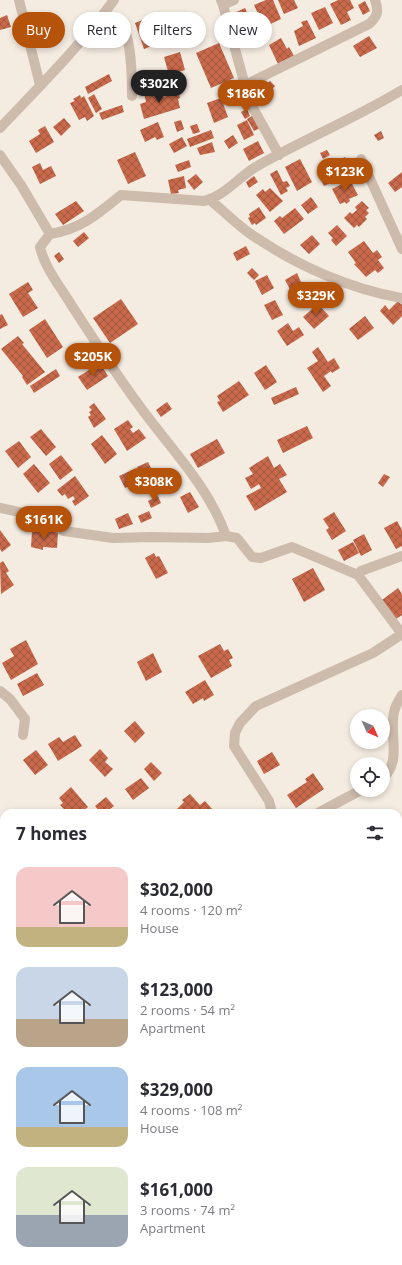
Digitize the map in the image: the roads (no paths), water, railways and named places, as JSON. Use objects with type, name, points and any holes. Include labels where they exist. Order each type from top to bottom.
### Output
[{"type":"street","points":[[19,0],[40,85]]},
{"type":"street","points":[[106,12],[114,0]]},
{"type":"street","points":[[234,0],[222,2],[245,86],[253,108],[278,155]]},
{"type":"street","points":[[245,86],[369,24],[376,18],[378,8],[375,0]]},
{"type":"street","points":[[0,128],[74,48]]},
{"type":"street","points":[[128,48],[132,67],[132,96]]},
{"type":"street","points":[[226,536],[211,503],[168,441],[144,413],[43,261],[40,247],[50,234],[68,231],[97,214],[121,195],[204,201],[215,198],[252,169],[336,127],[402,90]]},
{"type":"street","points":[[0,155],[21,185],[50,234]]},
{"type":"street","points":[[361,160],[402,250]]},
{"type":"street","points":[[210,200],[251,234],[300,262],[333,278],[375,292],[402,298]]},
{"type":"street","points":[[0,508],[33,515],[64,531],[113,538],[208,538],[226,536],[237,538],[252,557],[261,558],[292,547],[358,575],[402,634],[373,653],[256,706],[240,723],[235,733],[234,746],[265,794],[271,809]]},
{"type":"street","points":[[358,575],[361,571],[402,556]]},
{"type":"street","points":[[0,691],[10,699],[25,719],[22,735]]},
{"type":"street","points":[[390,770],[395,752],[394,712],[402,695]]},
{"type":"street","points":[[325,809],[350,796]]}]
